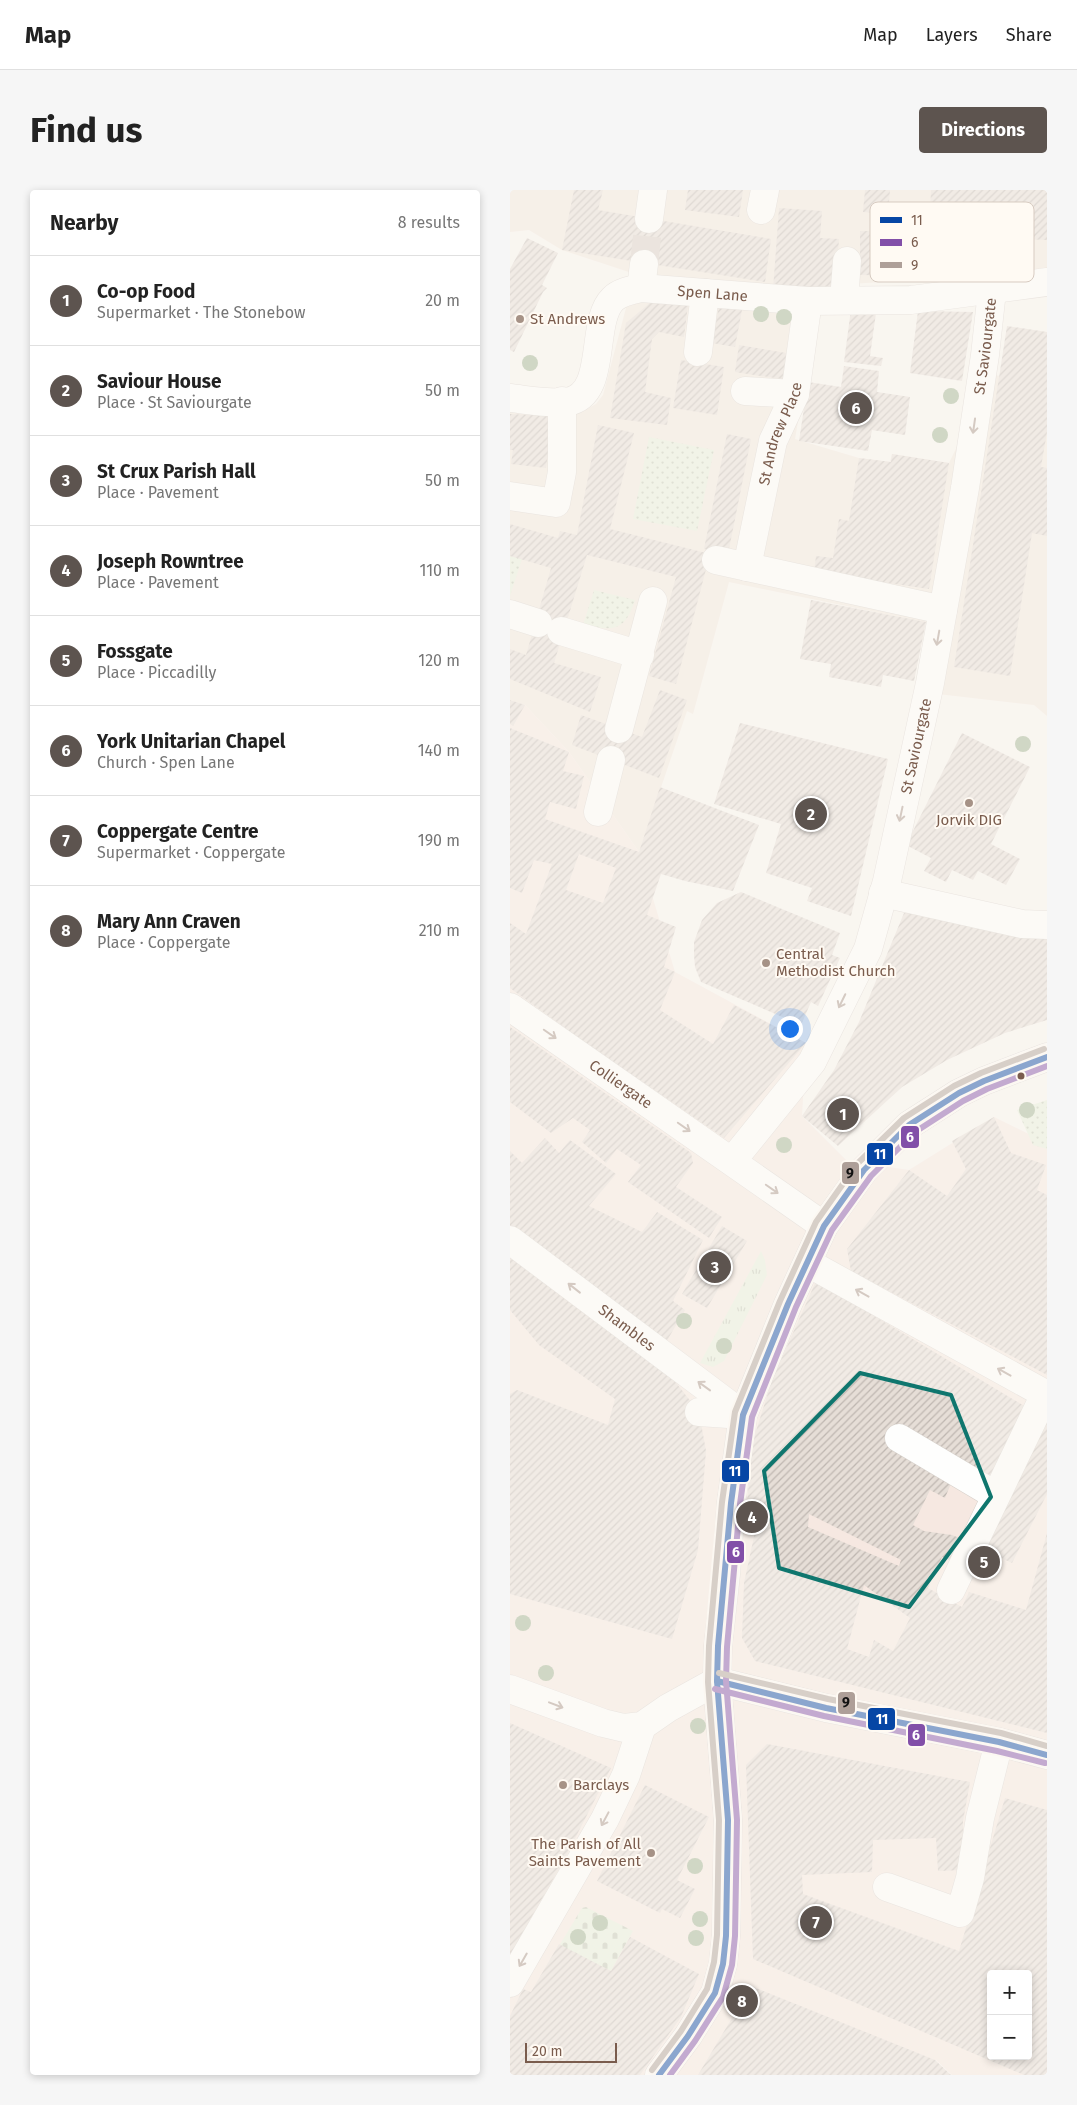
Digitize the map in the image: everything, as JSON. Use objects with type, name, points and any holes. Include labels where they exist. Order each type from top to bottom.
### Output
[{"type":"street","points":[[649,219],[653,190]]},
{"type":"street","points":[[844,300],[847,261]]},
{"type":"street","name":"Spen Lane","points":[[510,398],[529,401],[568,402],[581,395],[592,382],[604,312],[613,299],[643,276],[705,293],[808,301],[912,300],[992,291],[1016,285],[1047,282]]},
{"type":"street","name":"St Saviourgate","points":[[732,1161],[812,1062],[868,949],[885,887],[930,683],[965,488],[985,355],[992,291]]},
{"type":"street","points":[[698,352],[705,293]]},
{"type":"street","name":"St Andrew Place","points":[[747,567],[773,441],[795,394],[808,301]]},
{"type":"street","points":[[745,390],[795,394]]},
{"type":"street","points":[[510,496],[556,503],[562,472],[562,401]]},
{"type":"street","points":[[716,560],[943,610]]},
{"type":"street","points":[[622,719],[653,601]]},
{"type":"street","points":[[510,614],[640,655]]},
{"type":"street","points":[[598,812],[611,760]]},
{"type":"street","points":[[885,887],[1025,910],[1047,906]]},
{"type":"street","points":[[885,887],[1022,924],[1047,925]]},
{"type":"street","name":"Colliergate","points":[[510,1007],[824,1226]]},
{"type":"street","points":[[659,2075],[688,2036],[715,1993],[723,1964],[726,1936],[728,1820],[717,1681],[718,1646],[731,1503],[743,1415],[788,1304],[824,1226],[864,1170],[909,1125],[959,1093],[984,1081],[1047,1057]]},
{"type":"street","name":"Shambles","points":[[510,1240],[743,1415]]},
{"type":"street","points":[[808,1263],[1046,1395],[995,1495],[951,1590]]},
{"type":"street","points":[[700,1412],[743,1415]]},
{"type":"street","points":[[899,1438],[995,1495]]},
{"type":"street","points":[[510,1689],[603,1723],[624,1728],[642,1726],[668,1708],[717,1681],[826,1708],[999,1742],[1047,1755]]},
{"type":"street","points":[[510,1982],[605,1819],[626,1774],[642,1726]]},
{"type":"street","points":[[887,1887],[960,1913],[970,1878],[980,1818],[999,1742]]},
{"type":"highlighted area","points":[[860,1373],[951,1395],[991,1497],[909,1607],[779,1568],[764,1471]]},
{"type":"shaded area","points":[[510,190],[1047,190],[1047,273],[1034,274],[1034,202],[870,202],[870,282],[884,282],[812,286],[814,329],[795,439],[859,458],[890,462],[892,454],[949,463],[992,375],[1047,381],[1047,716],[1034,705],[938,694],[950,632],[919,621],[729,582],[693,714],[687,711],[639,852],[569,752],[525,705],[510,700],[510,404],[585,410],[596,404],[603,395],[635,274],[562,250],[529,230],[510,232]]},
{"type":"shaded area","points":[[510,700],[525,705],[569,752],[639,852],[675,972],[806,1043],[802,1116],[847,1161],[909,1170],[994,1117],[1047,1143],[1047,2075],[952,2075],[936,2060],[922,2075],[510,2075]]},
{"type":"green space","points":[[649,437],[714,450],[697,531],[633,519]]},
{"type":"green space","points":[[510,556],[522,559],[510,596]]},
{"type":"green space","points":[[594,590],[635,600],[631,611],[622,624],[610,628],[583,625]]},
{"type":"green space","points":[[1047,1100],[1047,1149],[1033,1145],[1017,1110]]},
{"type":"green space","points":[[761,1251],[765,1260],[767,1275],[724,1361],[713,1367],[700,1363]]},
{"type":"green space","points":[[586,1907],[633,1931],[611,1971],[559,1946],[582,1908]]},
{"type":"building","points":[[574,190],[603,190],[598,210],[771,239],[765,282],[562,250]]},
{"type":"building","points":[[688,190],[743,190],[739,217],[685,210]]},
{"type":"building","points":[[865,190],[890,190],[889,202],[870,202],[870,213],[863,212]]},
{"type":"building","points":[[931,190],[1047,190],[1047,240],[1034,239],[1034,202],[930,202]]},
{"type":"building","points":[[779,208],[822,211],[820,238],[839,239],[835,294],[773,290]]},
{"type":"building","points":[[860,231],[870,231],[870,275],[860,275]]},
{"type":"building","name":"St Andrews","points":[[527,238],[558,253],[542,285],[547,288],[543,292],[514,352],[510,350],[510,269]]},
{"type":"building","points":[[651,302],[688,305],[684,337],[659,332],[652,339],[645,392],[671,398],[667,425],[610,418],[626,323]]},
{"type":"building","points":[[719,306],[742,310],[735,347],[712,343]]},
{"type":"building","points":[[851,309],[876,313],[870,356],[883,358],[881,366],[844,362]]},
{"type":"building","points":[[918,311],[973,312],[962,381],[910,373]]},
{"type":"building","points":[[1007,326],[1047,332],[1047,432],[1041,467],[1047,468],[1047,536],[1032,533],[1010,676],[954,667]]},
{"type":"building","points":[[739,345],[798,355],[794,381],[735,372]]},
{"type":"building","points":[[681,360],[724,367],[717,415],[673,408]]},
{"type":"building","points":[[844,366],[879,371],[877,392],[910,397],[905,435],[872,430],[868,451],[799,441],[808,382],[841,387]]},
{"type":"building","points":[[510,414],[553,416],[546,468],[511,464],[513,450],[510,450]]},
{"type":"building","points":[[598,425],[634,433],[610,529],[710,554],[676,684],[649,676],[676,577],[587,555],[554,663],[601,677],[590,712],[510,679],[510,649],[526,655],[551,568],[510,556],[510,524],[558,538],[560,531],[577,535]]},
{"type":"building","points":[[727,434],[751,439],[728,554],[704,549]]},
{"type":"building","points":[[892,454],[949,463],[929,589],[814,572],[816,556],[833,558],[839,519],[849,521],[859,458],[891,462]]},
{"type":"building","points":[[811,600],[926,622],[914,681],[883,675],[881,687],[829,677],[831,664],[800,659]]},
{"type":"building","points":[[660,690],[687,700],[659,778],[572,745],[581,715],[642,737]]},
{"type":"building","points":[[510,700],[525,705],[513,726],[510,724]]},
{"type":"building","points":[[740,723],[888,759],[851,916],[807,901],[812,888],[766,873],[781,824],[714,804]]},
{"type":"building","points":[[510,728],[569,752],[563,771],[584,776],[576,809],[550,802],[545,819],[639,852],[660,787],[759,825],[733,891],[661,874],[647,915],[676,927],[664,967],[675,972],[660,1010],[713,1044],[734,1005],[806,1043],[724,1138],[510,988],[510,923],[526,934],[552,864],[534,860],[522,893],[510,888]],"holes":[[[579,854],[616,868],[603,903],[566,890]]]},
{"type":"building","points":[[962,733],[1030,767],[991,844],[1020,859],[1006,885],[978,871],[973,880],[952,870],[946,882],[924,871],[931,858],[906,845]]},
{"type":"building","name":"Central Methodist Church","points":[[741,892],[840,933],[832,955],[840,958],[818,1006],[811,1002],[801,1025],[701,982],[695,967],[694,942],[702,920],[717,903]]},
{"type":"building","points":[[915,908],[1047,931],[1047,1020],[1005,1033],[947,1060],[902,1087],[838,1146],[802,1116],[834,1070],[859,1022],[904,913]]},
{"type":"building","points":[[510,1027],[691,1153],[693,1163],[676,1187],[722,1217],[709,1238],[628,1182],[641,1165],[617,1149],[606,1163],[582,1142],[590,1130],[573,1118],[551,1133],[510,1102]]},
{"type":"building","points":[[994,1117],[1011,1153],[1046,1165],[1037,1190],[1047,1195],[1047,1375],[851,1271],[847,1249],[909,1170],[947,1196],[966,1169],[952,1141]]},
{"type":"building","points":[[545,1138],[559,1153],[570,1140],[616,1174],[589,1206],[642,1232],[657,1212],[703,1240],[673,1301],[685,1310],[665,1344],[510,1233],[510,1151],[522,1163]]},
{"type":"building","points":[[722,1226],[747,1241],[707,1308],[682,1294]]},
{"type":"building","points":[[510,1249],[670,1375],[699,1412],[706,1451],[698,1550],[672,1639],[510,1594],[510,1394],[517,1390],[608,1425],[615,1399],[539,1345],[510,1310]]},
{"type":"building","points":[[816,1281],[1031,1410],[993,1486],[954,1476],[945,1498],[930,1490],[913,1525],[924,1531],[952,1535],[967,1541],[956,1563],[942,1557],[928,1588],[962,1607],[969,1592],[1026,1610],[1047,1533],[1047,1733],[755,1661],[742,1638],[744,1583],[758,1518],[746,1515],[752,1444],[772,1380]],"holes":[[[809,1514],[901,1560],[899,1566],[808,1527]],[[864,1585],[910,1618],[893,1651],[874,1640],[869,1657],[847,1649]]]},
{"type":"building","points":[[1047,1416],[1047,1494],[1012,1563],[975,1546]]},
{"type":"building","points":[[980,1552],[995,1559],[989,1573],[973,1565]]},
{"type":"building","points":[[510,1723],[611,1768],[564,1860],[510,1955]]},
{"type":"building","points":[[767,1744],[970,1782],[963,1821],[963,1870],[938,1871],[936,1838],[873,1840],[872,1872],[802,1875],[803,1894],[959,1951],[1005,1798],[1047,1810],[1047,2075],[1024,2075],[989,2060],[1032,2060],[1032,1970],[987,1970],[987,2059],[753,1959],[746,1765]]},
{"type":"building","name":"The Parish of All Saints Pavement","points":[[645,1785],[709,1817],[677,1880],[695,1889],[680,1918],[662,1909],[660,1913],[597,1881]]},
{"type":"building","points":[[630,1937],[699,1974],[681,2017],[640,2075],[510,2075],[510,2016],[523,1989],[531,1992],[559,1944],[611,1971]]},
{"type":"building","points":[[751,1986],[935,2060],[951,2075],[698,2075]]},
{"type":"tunnel","points":[[644,264],[649,219]]},
{"type":"transit line","name":"9","points":[[652,2070],[681,2031],[707,1989],[714,1962],[717,1935],[719,1820],[708,1682],[709,1646],[722,1502],[735,1412],[780,1301],[816,1222],[857,1164],[904,1118],[954,1086],[981,1073],[1044,1049]]},
{"type":"transit line","name":"11","points":[[659,2075],[688,2036],[715,1993],[723,1964],[726,1936],[728,1820],[717,1681],[718,1646],[731,1503],[743,1415],[788,1304],[824,1226],[864,1170],[909,1125],[959,1093],[984,1081],[1047,1057]]},
{"type":"transit line","name":"6","points":[[670,2075],[695,2041],[723,1997],[732,1965],[735,1936],[737,1820],[726,1681],[727,1647],[740,1504],[752,1417],[796,1307],[832,1230],[871,1176],[915,1132],[963,1101],[987,1089],[1047,1066]]},
{"type":"transit line","name":"9","points":[[719,1673],[828,1699],[1001,1733],[1047,1746]]},
{"type":"transit line","name":"11","points":[[717,1681],[826,1708],[999,1742],[1047,1755]]},
{"type":"transit line","name":"6","points":[[715,1689],[824,1716],[997,1751],[1045,1763]]},
{"type":"place","name":"St Andrews","points":[[520,319]]},
{"type":"place","name":"York Unitarian Chapel","points":[[856,408]]},
{"type":"place","name":"Jorvik DIG","points":[[969,803]]},
{"type":"place","name":"Saviour House","points":[[811,814]]},
{"type":"place","name":"Central Methodist Church","points":[[766,963]]},
{"type":"place","name":"Co-op Food","points":[[843,1114]]},
{"type":"place","name":"St Crux Parish Hall","points":[[715,1267]]},
{"type":"place","name":"Joseph Rowntree","points":[[752,1517]]},
{"type":"place","name":"Fossgate","points":[[984,1562]]},
{"type":"place","name":"Barclays","points":[[563,1785]]},
{"type":"place","name":"The Parish of All Saints Pavement","points":[[651,1853]]},
{"type":"place","name":"Coppergate Centre","points":[[816,1922]]},
{"type":"place","name":"Mary Ann Craven","points":[[742,2001]]}]
